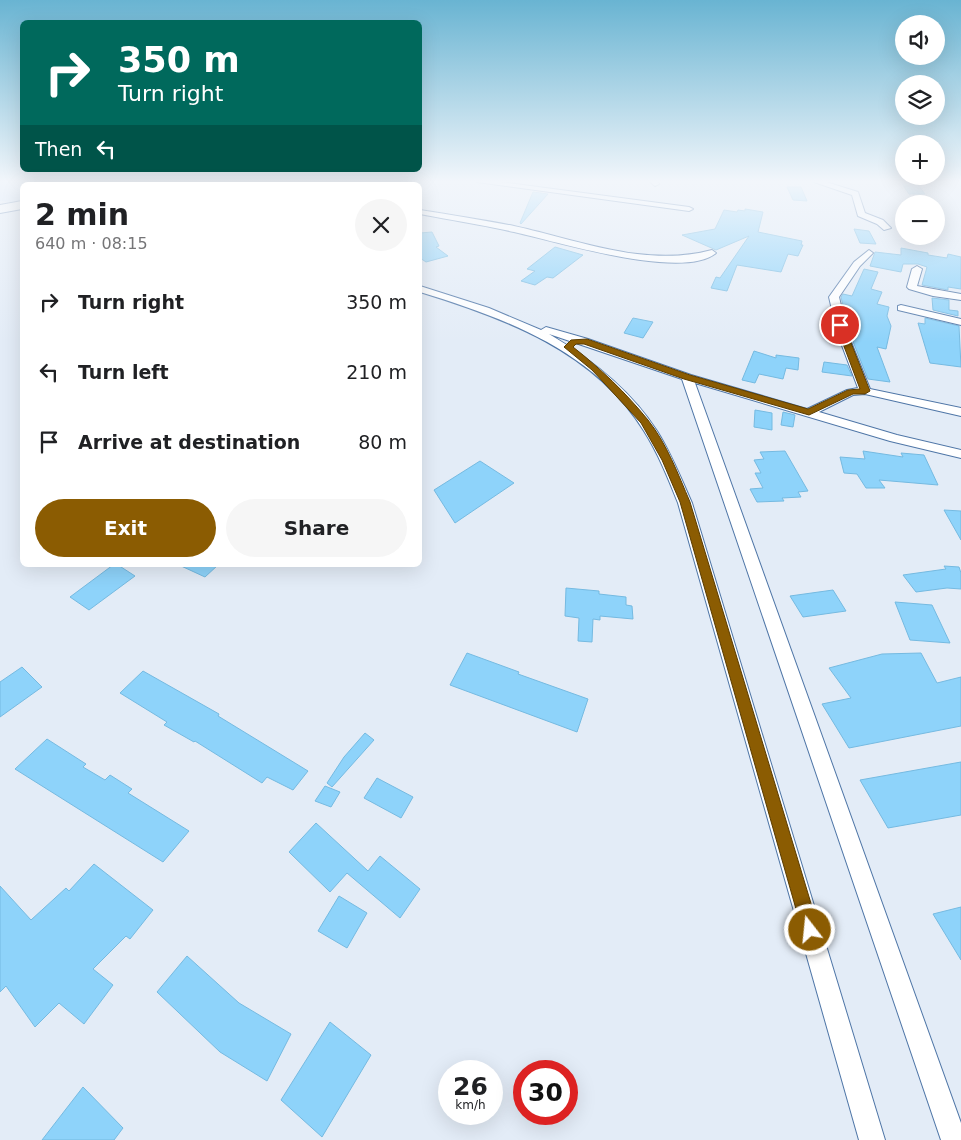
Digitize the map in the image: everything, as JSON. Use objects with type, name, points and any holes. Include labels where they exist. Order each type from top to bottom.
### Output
[{"type":"street","points":[[535,235],[595,251],[629,257],[684,260],[712,253]]},
{"type":"street","points":[[865,391],[843,335],[834,297],[857,264],[869,253]]},
{"type":"street","points":[[917,269],[912,287],[933,294],[961,296]]},
{"type":"street","points":[[422,290],[518,322],[579,347],[894,438],[961,454]]},
{"type":"street","points":[[901,308],[961,322]]},
{"type":"street","points":[[579,347],[595,368],[644,422],[667,460],[685,502],[872,1140]]},
{"type":"street","points":[[687,377],[954,1140]]},
{"type":"street","points":[[809,412],[851,392],[865,391],[961,412]]},
{"type":"building","points":[[422,235],[434,235],[439,246],[436,247],[448,256],[426,262],[422,259]]},
{"type":"building","points":[[682,235],[774,235],[802,241],[801,245],[803,245],[798,256],[788,254],[781,272],[737,265],[727,291],[711,288],[716,277],[720,278],[749,236],[716,250]]},
{"type":"building","points":[[857,235],[871,235],[876,244],[860,243]]},
{"type":"building","points":[[555,247],[583,255],[553,278],[547,277],[535,285],[521,281],[535,271],[527,269]]},
{"type":"building","points":[[901,248],[947,258],[948,254],[961,257],[961,289],[948,287],[948,290],[922,285],[927,267],[918,264],[903,264],[901,272],[870,266],[875,252],[901,255]]},
{"type":"building","points":[[864,269],[878,272],[871,289],[882,292],[877,304],[889,307],[887,316],[891,326],[886,349],[877,347],[890,382],[868,379],[850,334],[841,297],[843,294],[852,296]]},
{"type":"building","points":[[932,298],[949,300],[949,310],[958,311],[958,316],[933,310]]},
{"type":"building","points":[[633,318],[653,322],[643,338],[624,333]]},
{"type":"building","points":[[925,318],[959,326],[961,367],[930,363],[918,323],[925,324]]},
{"type":"building","points":[[754,351],[776,358],[776,355],[799,358],[798,370],[786,368],[783,379],[759,374],[755,383],[742,380]]},
{"type":"building","points":[[824,362],[847,365],[852,376],[822,372]]},
{"type":"building","points":[[755,410],[772,413],[772,430],[754,427]]},
{"type":"building","points":[[783,412],[795,415],[793,427],[781,425]]},
{"type":"building","points":[[785,451],[808,491],[798,492],[801,497],[782,498],[784,501],[757,502],[750,489],[763,488],[755,473],[761,473],[754,460],[764,459],[760,452]]},
{"type":"building","points":[[863,451],[903,457],[901,453],[924,455],[938,485],[879,480],[885,488],[866,488],[857,474],[844,473],[840,457],[865,459]]},
{"type":"building","points":[[480,461],[514,483],[455,523],[434,490]]},
{"type":"building","points":[[944,510],[961,511],[961,540]]},
{"type":"building","points":[[944,566],[959,567],[961,589],[947,588],[916,592],[903,575],[946,569]]},
{"type":"building","points":[[110,567],[121,567],[135,576],[89,610],[70,597]]},
{"type":"building","points":[[183,567],[216,567],[205,577]]},
{"type":"building","points":[[566,588],[599,591],[599,594],[626,597],[626,605],[632,606],[633,619],[600,616],[600,620],[593,619],[592,642],[578,641],[579,618],[565,616]]},
{"type":"building","points":[[833,590],[846,611],[803,617],[790,596]]},
{"type":"building","points":[[895,602],[932,605],[950,643],[910,640]]},
{"type":"building","points":[[467,653],[519,672],[518,674],[588,699],[577,732],[450,685]]},
{"type":"building","points":[[921,653],[937,683],[961,677],[961,726],[849,748],[822,704],[851,698],[829,668],[882,654]]},
{"type":"building","points":[[22,667],[42,687],[0,717],[0,682]]},
{"type":"building","points":[[143,671],[219,714],[218,716],[308,771],[293,790],[267,777],[262,783],[195,741],[164,725],[167,722],[120,693]]},
{"type":"building","points":[[365,733],[374,740],[332,787],[327,783],[344,757]]},
{"type":"building","points":[[47,739],[86,764],[83,767],[105,780],[110,775],[132,789],[128,793],[189,831],[163,862],[15,769]]},
{"type":"building","points":[[961,762],[961,815],[888,828],[860,780]]},
{"type":"building","points":[[377,778],[413,797],[401,818],[364,798]]},
{"type":"building","points":[[325,786],[340,792],[331,807],[315,801]]},
{"type":"building","points":[[316,823],[368,871],[380,856],[420,889],[400,918],[347,873],[330,892],[289,852]]},
{"type":"building","points":[[94,864],[153,910],[130,939],[126,936],[93,969],[113,985],[84,1024],[59,1003],[35,1027],[6,986],[0,992],[0,886],[31,920],[66,888],[69,891]]},
{"type":"building","points":[[339,896],[367,913],[347,948],[318,931]]},
{"type":"building","points":[[961,907],[961,960],[933,914]]},
{"type":"building","points":[[187,956],[239,1003],[291,1034],[267,1081],[220,1052],[157,992]]},
{"type":"building","points":[[330,1022],[371,1055],[322,1137],[281,1100]]},
{"type":"building","points":[[83,1087],[123,1128],[114,1140],[42,1140]]},
{"type":"route","points":[[810,930],[685,502],[667,460],[644,422],[595,368],[568,347],[574,342],[584,341],[687,377],[809,412],[853,391],[865,391],[840,325]]}]
